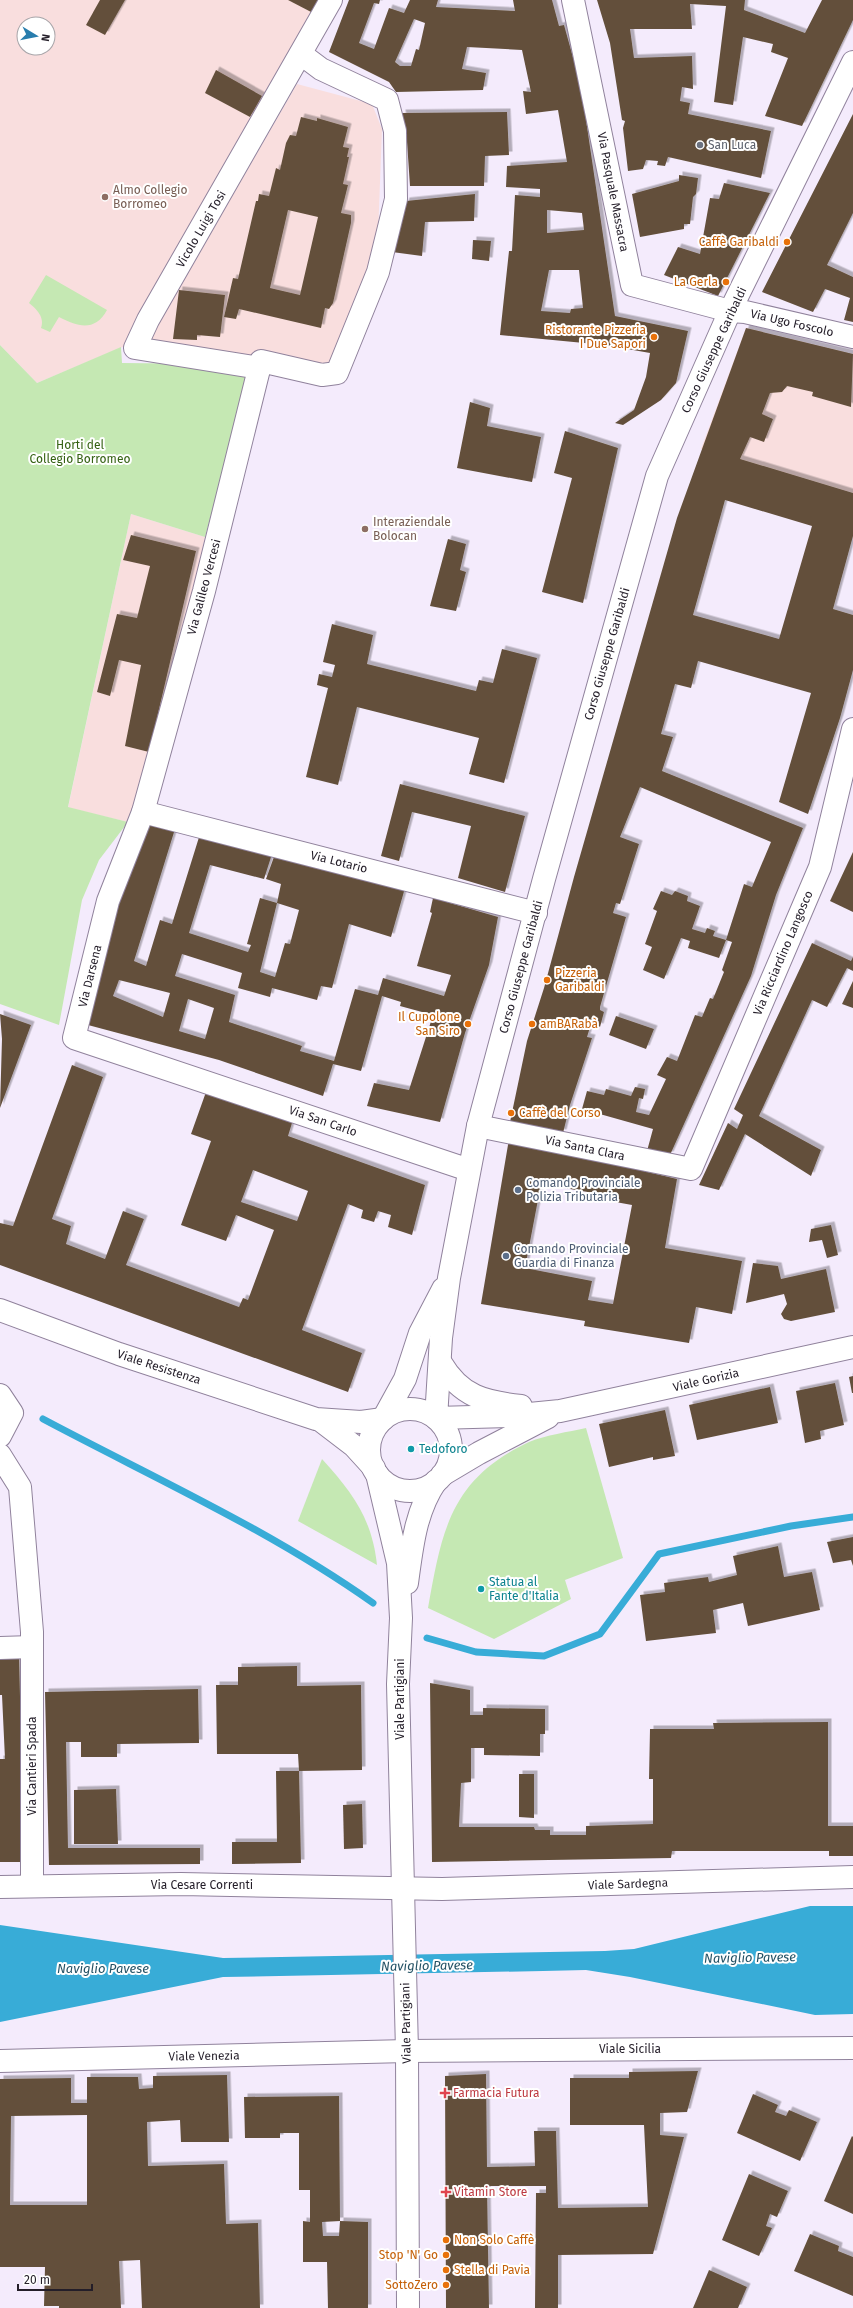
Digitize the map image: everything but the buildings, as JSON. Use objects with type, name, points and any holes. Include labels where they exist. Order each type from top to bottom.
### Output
[{"type":"street","name":"Vicolo Luigi Tosi","points":[[260,365],[135,348],[148,320],[301,54],[330,0]]},
{"type":"street","name":"Via Pasquale Massacra","points":[[573,0],[632,285],[737,312]]},
{"type":"street","points":[[260,365],[322,375],[337,373],[378,272],[396,199],[395,131],[387,100],[321,69],[301,54]]},
{"type":"street","name":"Corso Giuseppe Garibaldi","points":[[436,1418],[441,1363],[441,1338],[449,1278],[478,1126],[657,476],[737,312],[742,290],[853,62]]},
{"type":"street","name":"Via Ugo Foscolo","points":[[737,312],[853,337]]},
{"type":"street","name":"Via Galileo Vercesi","points":[[143,812],[204,591],[260,365]]},
{"type":"street","name":"Via Ricciardino Langosco","points":[[692,1169],[820,867],[853,729]]},
{"type":"street","name":"Via Lotario","points":[[143,812],[536,913]]},
{"type":"street","name":"Via Darsena","points":[[143,812],[108,901],[74,1038],[177,1072]]},
{"type":"street","name":"Via San Carlo","points":[[177,1072],[469,1170]]},
{"type":"street","name":"Via Santa Clara","points":[[478,1126],[692,1169]]},
{"type":"street","name":"Corso Giuseppe Garibaldi","points":[[383,1419],[405,1379],[420,1333],[449,1278]]},
{"type":"street","name":"Viale Resistenza","points":[[0,1310],[119,1354],[320,1420],[361,1422],[383,1419]]},
{"type":"street","name":"Viale Gorizia","points":[[436,1418],[509,1416],[560,1411],[853,1347]]},
{"type":"street","name":"Viale Gorizia","points":[[441,1363],[451,1378],[462,1389],[480,1400],[560,1411]]},
{"type":"street","points":[[0,1395],[12,1413],[0,1436]]},
{"type":"street","points":[[408,1409],[425,1411],[436,1418],[444,1426],[449,1437],[451,1450],[448,1464],[439,1478],[419,1490],[406,1490],[392,1486],[376,1471],[370,1455],[370,1442],[375,1429],[383,1419],[394,1412],[408,1409]]},
{"type":"street","name":"Viale Gorizia","points":[[439,1478],[479,1453],[560,1411]]},
{"type":"street","name":"Viale Resistenza","points":[[320,1420],[354,1446],[376,1471]]},
{"type":"street","name":"Via Cantieri Spada","points":[[0,1455],[20,1487],[32,1647],[32,1886]]},
{"type":"street","name":"Viale Partigiani","points":[[376,1471],[398,1563],[401,1618],[398,1684],[407,2040],[408,2308]]},
{"type":"street","name":"Viale Partigiani","points":[[401,1618],[414,1534],[422,1506],[439,1478]]},
{"type":"street","points":[[0,1648],[32,1647]]},
{"type":"street","name":"Viale Sardegna","points":[[404,1889],[853,1877]]},
{"type":"street","name":"Via Cesare Correnti","points":[[0,1887],[181,1884],[404,1889]]},
{"type":"street","name":"Viale Sicilia","points":[[407,2040],[853,2048]]},
{"type":"street","name":"Viale Venezia","points":[[0,2061],[407,2040]]},
{"type":"shaded area","name":"Almo Collegio Borromeo","points":[[0,0],[321,0],[125,346],[37,383],[0,345]]},
{"type":"shaded area","name":"Almo Collegio Borromeo","points":[[297,84],[372,104],[382,129],[377,263],[331,369],[146,345]]},
{"type":"shaded area","points":[[746,328],[853,354],[853,493],[701,449]]},
{"type":"shaded area","points":[[131,514],[205,537],[155,756],[128,822],[68,808]]},
{"type":"green space","points":[[46,275],[107,310],[97,322],[92,325],[79,325],[59,317],[50,332],[41,328],[42,321],[40,314],[29,303]]},
{"type":"green space","name":"Horti del Collegio Borromeo","points":[[0,345],[37,383],[121,347],[122,363],[222,364],[251,369],[205,537],[131,514],[68,807],[128,822],[99,860],[82,900],[59,1025],[0,1004]]},
{"type":"green space","points":[[586,1428],[623,1558],[565,1580],[571,1599],[494,1639],[428,1608],[439,1554],[446,1531],[454,1509],[466,1490],[482,1472],[503,1457],[529,1442]]},
{"type":"green space","points":[[322,1459],[352,1495],[366,1520],[371,1534],[377,1565],[298,1521]]},
{"type":"water","name":"Naviglio Pavese","points":[[810,1906],[853,1906],[853,2014],[815,2015],[630,1977],[586,1970],[223,1977],[0,2022],[0,1925],[223,1958],[605,1951],[634,1949]]},
{"type":"waterway","points":[[43,1419],[253,1528],[294,1552],[373,1603]]},
{"type":"waterway","points":[[427,1638],[476,1652],[544,1656],[600,1634],[659,1554],[791,1526],[853,1517]]},
{"type":"place","name":"San Luca","points":[[700,145]]},
{"type":"place","name":"Almo Collegio Borromeo","points":[[105,197]]},
{"type":"place","name":"Caffè Garibaldi","points":[[787,242]]},
{"type":"place","name":"La Gerla","points":[[726,282]]},
{"type":"place","name":"Ristorante Pizzeria I Due Sapori","points":[[654,337]]},
{"type":"place","name":"Interaziendale Bolocan","points":[[365,529]]},
{"type":"place","name":"Pizzeria Garibaldi","points":[[547,980]]},
{"type":"place","name":"Il Cupolone San Siro","points":[[468,1024]]},
{"type":"place","name":"amBARabà","points":[[532,1024]]},
{"type":"place","name":"Caffè del Corso","points":[[511,1113]]},
{"type":"place","name":"Comando Provinciale Polizia Tributaria","points":[[518,1190]]},
{"type":"place","name":"Comando Provinciale Guardia di Finanza","points":[[506,1256]]},
{"type":"place","name":"Tedoforo","points":[[411,1449]]},
{"type":"place","name":"Statua al Fante d'Italia","points":[[481,1589]]},
{"type":"place","name":"Farmacia Futura","points":[[445,2093]]},
{"type":"place","name":"Vitamin Store","points":[[446,2192]]},
{"type":"place","name":"Non Solo Caffè","points":[[446,2240]]},
{"type":"place","name":"Stop 'N' Go","points":[[446,2255]]},
{"type":"place","name":"Stella di Pavia","points":[[446,2270]]},
{"type":"place","name":"SottoZero","points":[[446,2285]]}]
